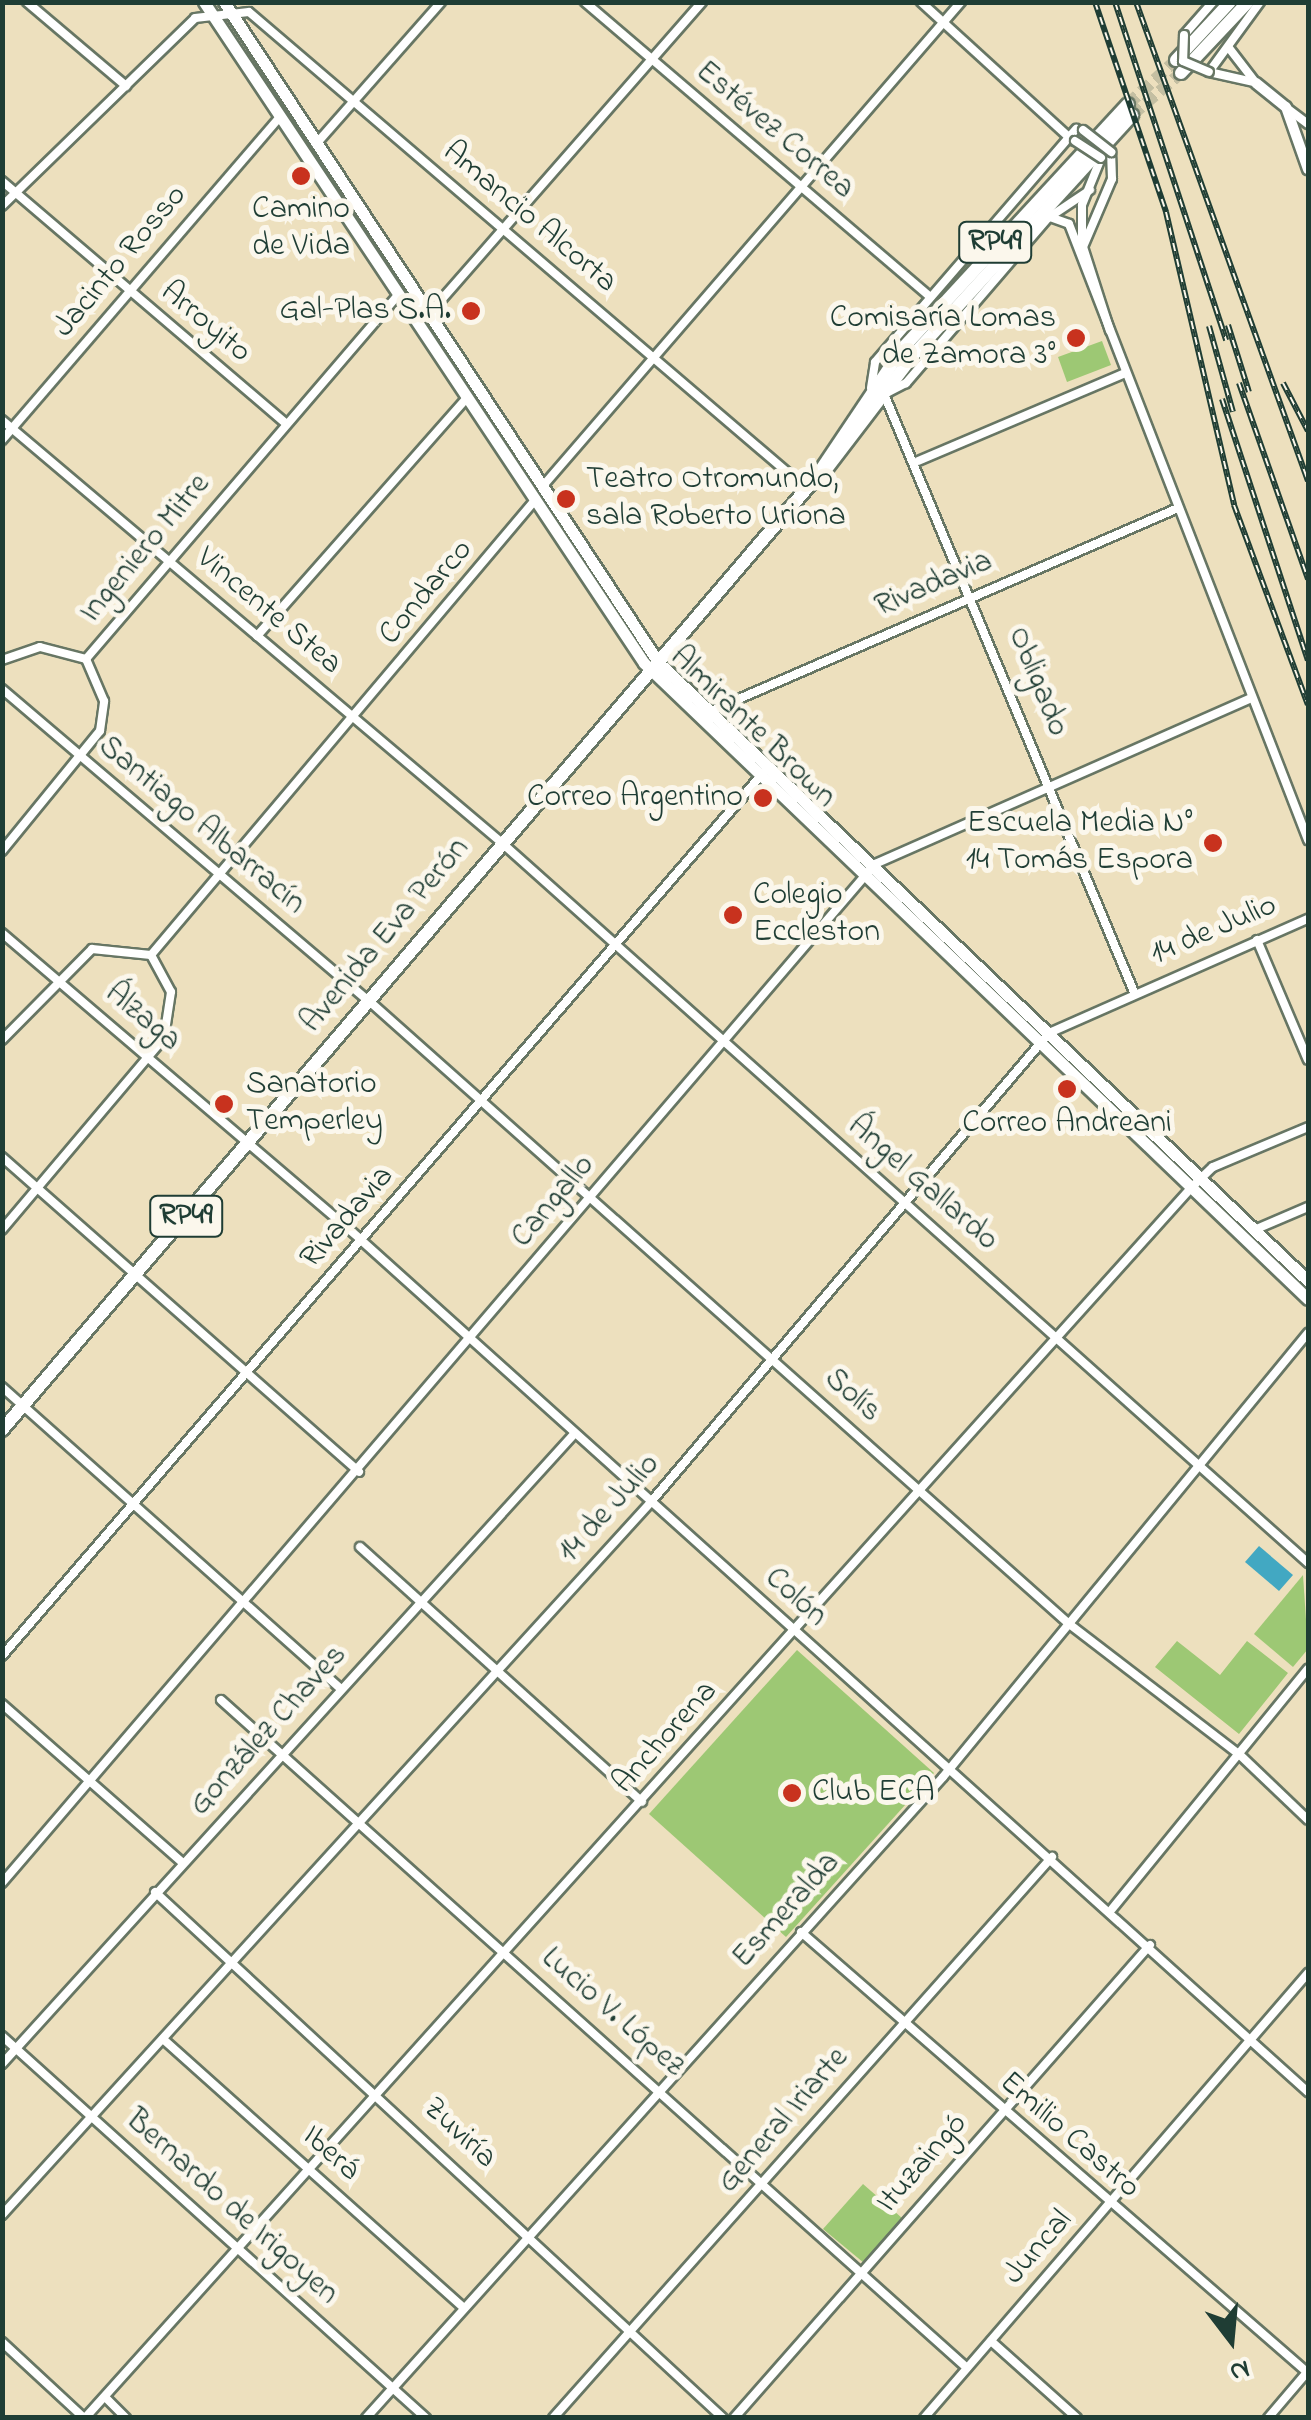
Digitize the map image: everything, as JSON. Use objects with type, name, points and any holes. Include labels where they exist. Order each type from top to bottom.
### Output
[{"type":"main road","points":[[1230,2],[1179,66],[1248,2]]},
{"type":"main road","name":"Almirante Brown","points":[[226,5],[654,666],[711,710],[765,770]]},
{"type":"main road","name":"Almirante Brown","points":[[206,6],[534,502],[654,666],[1308,1280]]},
{"type":"main road","name":"RP49","points":[[810,484],[878,391],[1130,109]]},
{"type":"main road","name":"Avenida Eva Perón","points":[[2,1430],[810,484]]},
{"type":"main road","name":"Almirante Brown","points":[[871,870],[1040,1046],[1308,1298]]},
{"type":"street","points":[[27,2],[126,86]]},
{"type":"street","points":[[316,144],[356,104],[441,2]]},
{"type":"street","name":"Estévez Correa","points":[[585,2],[930,298]]},
{"type":"street","points":[[426,316],[702,2]]},
{"type":"street","points":[[921,2],[1062,124],[1072,140],[1101,158],[1090,190],[1081,250]]},
{"type":"street","name":"Condarco","points":[[150,955],[541,489],[961,2]]},
{"type":"street","points":[[1212,2],[1184,34],[1183,60],[1209,72],[1256,84]]},
{"type":"street","points":[[1209,72],[1260,2]]},
{"type":"street","points":[[2,206],[206,6],[226,5]]},
{"type":"street","name":"Amancio Alcorta","points":[[226,5],[256,16],[655,358],[810,484]]},
{"type":"street","points":[[1229,44],[1256,84],[1308,124]]},
{"type":"street","points":[[1286,107],[1308,169]]},
{"type":"street","name":"Jacinto Rosso","points":[[2,440],[279,118]]},
{"type":"street","points":[[1062,124],[1080,129],[1111,152],[1112,179],[1081,250]]},
{"type":"street","points":[[1080,129],[876,362],[878,391],[906,383],[1048,218],[1090,190]]},
{"type":"street","points":[[1300,145],[1308,134]]},
{"type":"street","name":"Arroyito","points":[[2,180],[285,423]]},
{"type":"street","points":[[1048,218],[1066,219],[1081,250],[1111,337],[1308,840]]},
{"type":"street","name":"Ingeniero Mitre","points":[[2,851],[82,758],[105,711],[86,659],[396,297]]},
{"type":"street","points":[[918,461],[1125,373]]},
{"type":"street","name":"Obligado","points":[[878,391],[918,461],[975,594],[1134,992]]},
{"type":"street","points":[[257,636],[465,400]]},
{"type":"street","name":"Vincente Stea","points":[[2,420],[502,842]]},
{"type":"street","name":"Rivadavia","points":[[711,710],[1178,508]]},
{"type":"street","points":[[2,660],[40,647],[86,659]]},
{"type":"street","name":"Santiago Albarracín","points":[[2,689],[368,1000]]},
{"type":"street","name":"Cangallo","points":[[2,1883],[359,1472],[871,870],[1050,784],[1251,698]]},
{"type":"street","name":"Rivadavia","points":[[2,1656],[765,770]]},
{"type":"street","name":"Ángel Gallardo","points":[[502,842],[723,1044],[1308,1563]]},
{"type":"street","name":"14 de Julio","points":[[2,2216],[650,1503],[1049,1033],[1134,992],[1308,919]]},
{"type":"street","name":"Álzaga","points":[[2,934],[248,1142]]},
{"type":"street","points":[[1257,940],[1308,1060]]},
{"type":"street","points":[[2,1040],[54,978],[92,949],[150,955],[172,1004],[150,1058],[2,1230]]},
{"type":"street","name":"Solís","points":[[368,1000],[1068,1623],[1240,1754],[1308,1820]]},
{"type":"street","name":"Anchorena","points":[[85,2418],[243,2252],[1191,1188],[1201,1178],[1308,1127]]},
{"type":"street","name":"Colón","points":[[248,1142],[362,1240],[796,1633],[1112,1909],[1308,2092]]},
{"type":"street","points":[[2,1158],[359,1472]]},
{"type":"street","points":[[1254,1230],[1308,1207]]},
{"type":"street","name":"Esmeralda","points":[[366,2418],[949,1768],[1308,1333]]},
{"type":"street","points":[[2,1387],[341,1689]]},
{"type":"street","name":"González Chaves","points":[[2,2064],[574,1434]]},
{"type":"street","points":[[360,1547],[642,1802]]},
{"type":"street","points":[[1112,1909],[1308,1670]]},
{"type":"street","name":"Lucio V. López","points":[[221,1700],[765,2183],[967,2368]]},
{"type":"street","points":[[2,1704],[182,1862]]},
{"type":"street","name":"General Iriarte","points":[[553,2418],[1052,1857]]},
{"type":"street","name":"Zuviría","points":[[155,1892],[382,2096],[724,2418]]},
{"type":"street","name":"Emilio Castro","points":[[801,1932],[1109,2206],[1308,2372]]},
{"type":"street","name":"Ituzaingó","points":[[734,2418],[1150,1945]]},
{"type":"street","name":"Juncal","points":[[924,2418],[1308,1972]]},
{"type":"street","name":"Bernardo de Irigoyen","points":[[2,2036],[426,2418]]},
{"type":"street","name":"Iberá","points":[[163,2039],[464,2308]]},
{"type":"street","points":[[991,2341],[1076,2418]]},
{"type":"street","points":[[2,2342],[85,2418]]},
{"type":"street","points":[[1268,2418],[1308,2372]]},
{"type":"street","points":[[104,2397],[126,2418]]},
{"type":"green space","points":[[1102,341],[1111,365],[1067,382],[1058,357]]},
{"type":"green space","points":[[1303,1575],[1308,1649],[1293,1667],[1254,1634]]},
{"type":"green space","points":[[1177,1641],[1220,1675],[1247,1641],[1288,1673],[1239,1734],[1155,1667]]},
{"type":"green space","name":"Club ECA","points":[[797,1650],[934,1773],[786,1937],[649,1814]]},
{"type":"green space","points":[[863,2184],[902,2218],[864,2263],[823,2229]]},
{"type":"water","points":[[1259,1546],[1293,1575],[1279,1591],[1245,1562]]},
{"type":"tunnel","points":[[1128,104],[1176,60]]},
{"type":"tunnel","points":[[1132,115],[1181,73]]},
{"type":"railway","points":[[1095,2],[1166,212],[1234,505],[1308,705]]},
{"type":"railway","points":[[1115,2],[1226,340]]},
{"type":"railway","points":[[1136,2],[1308,481]]},
{"type":"railway","points":[[1228,325],[1249,392]]},
{"type":"railway","points":[[1209,326],[1233,412]]},
{"type":"railway","points":[[1239,383],[1308,579]]},
{"type":"railway","points":[[1283,383],[1308,431]]},
{"type":"railway","points":[[1222,399],[1308,660]]},
{"type":"place","name":"Camino de Vida","points":[[301,176]]},
{"type":"place","name":"Gal-Plas S.A.","points":[[471,311]]},
{"type":"place","name":"Comisaría Lomas de Zamora 3°","points":[[1076,338]]},
{"type":"place","name":"Teatro Otromundo, sala Roberto Uriona","points":[[566,499]]},
{"type":"place","name":"Correo Argentino","points":[[763,798]]},
{"type":"place","name":"Escuela Media N° 14 Tomás Espora","points":[[1213,843]]},
{"type":"place","name":"Colegio Eccleston","points":[[733,915]]},
{"type":"place","name":"Correo Andreani","points":[[1067,1089]]},
{"type":"place","name":"Sanatorio Temperley","points":[[224,1104]]},
{"type":"place","name":"Club ECA","points":[[792,1793]]}]
